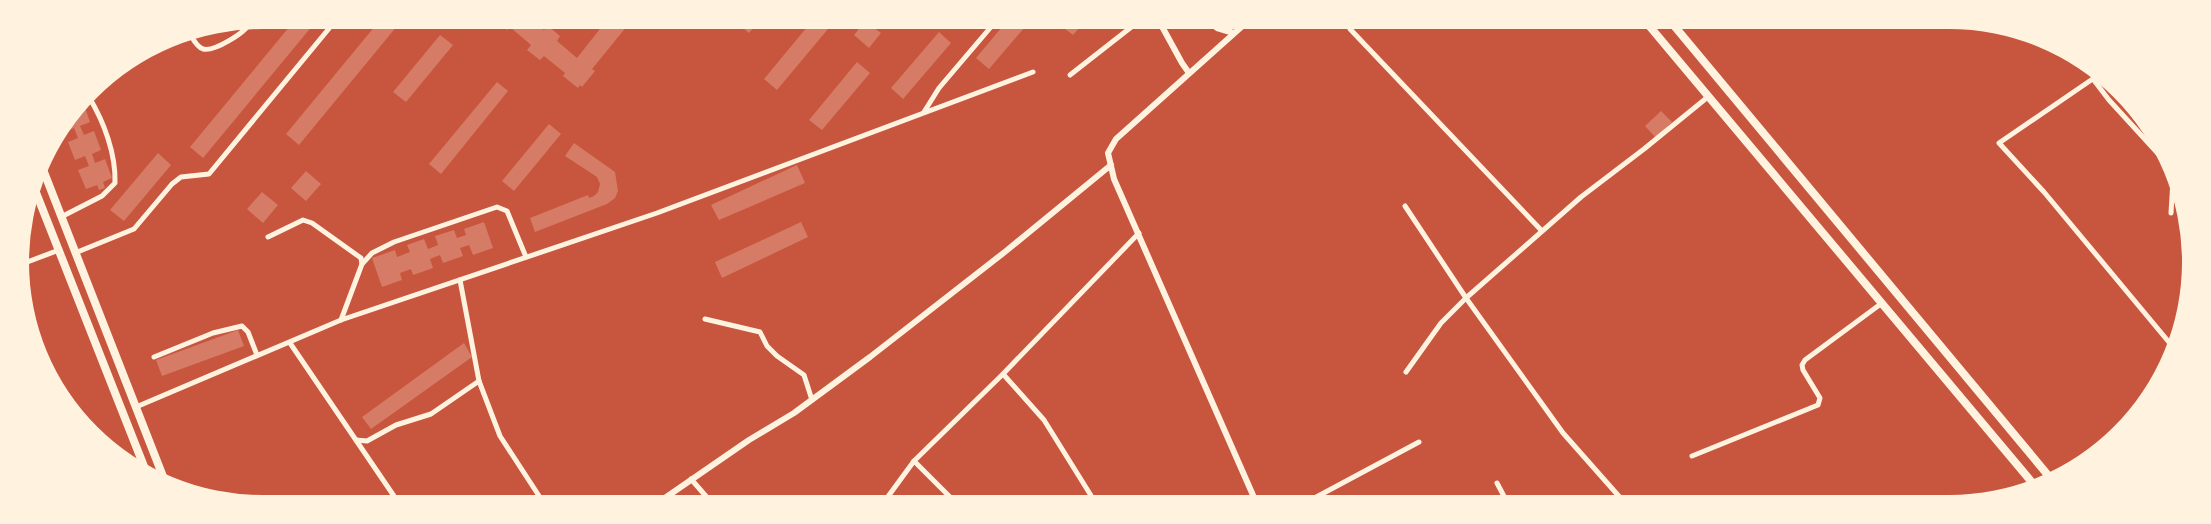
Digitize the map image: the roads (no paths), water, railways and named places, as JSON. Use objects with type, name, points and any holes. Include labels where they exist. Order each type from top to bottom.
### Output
[{"type":"main road","points":[[1652,29],[2030,480]]},
{"type":"main road","points":[[1677,29],[2046,473]]},
{"type":"main road","points":[[45,177],[161,472]]},
{"type":"main road","points":[[38,196],[142,462]]},
{"type":"street","points":[[193,39],[203,49],[210,49],[242,34],[245,29]]},
{"type":"street","points":[[75,253],[134,229],[172,184],[181,177],[209,174],[329,29]]},
{"type":"street","points":[[924,112],[939,88],[989,29]]},
{"type":"street","points":[[1070,75],[1129,29]]},
{"type":"street","points":[[1163,29],[1182,63],[1190,73]]},
{"type":"street","points":[[1220,29],[1234,33]]},
{"type":"street","points":[[1239,29],[1116,139],[1108,153],[1114,179],[1139,232],[1253,495]]},
{"type":"street","points":[[1351,29],[1542,231]]},
{"type":"street","points":[[136,407],[257,354],[290,343],[342,320],[657,213],[1033,72]]},
{"type":"street","points":[[2093,79],[1999,143],[2044,192],[2168,341]]},
{"type":"street","points":[[2099,84],[2109,100],[2151,145]]},
{"type":"street","points":[[1406,372],[1424,344],[1466,298],[1581,197],[1709,96]]},
{"type":"street","points":[[61,217],[102,196],[115,183],[116,168],[111,150],[100,116],[92,102]]},
{"type":"street","points":[[668,495],[812,400],[870,357],[1006,251],[1111,165]]},
{"type":"street","points":[[2171,213],[2172,195]]},
{"type":"street","points":[[1405,206],[1466,298],[1563,433],[1618,495]]},
{"type":"street","points":[[342,320],[362,264],[372,253],[394,242],[496,207],[507,211],[526,257]]},
{"type":"street","points":[[268,237],[303,220],[312,223],[361,258],[362,264]]},
{"type":"street","points":[[889,495],[914,461],[1003,374],[1139,232]]},
{"type":"street","points":[[29,261],[59,250]]},
{"type":"street","points":[[460,280],[479,381],[500,436],[538,495]]},
{"type":"street","points":[[1692,456],[1818,405],[1820,398],[1803,370],[1802,365],[1805,360],[1882,303]]},
{"type":"street","points":[[705,319],[760,332],[767,346],[777,356],[804,375],[812,400]]},
{"type":"street","points":[[154,357],[214,333],[242,326],[248,332],[257,354]]},
{"type":"street","points":[[290,343],[393,495]]},
{"type":"street","points":[[1003,374],[1044,420],[1091,495]]},
{"type":"street","points":[[356,440],[367,440],[396,424],[432,414],[479,381]]},
{"type":"street","points":[[1320,495],[1419,442]]},
{"type":"street","points":[[914,461],[948,495]]},
{"type":"street","points":[[690,479],[705,495]]},
{"type":"street","points":[[1497,482],[1504,495]]}]
